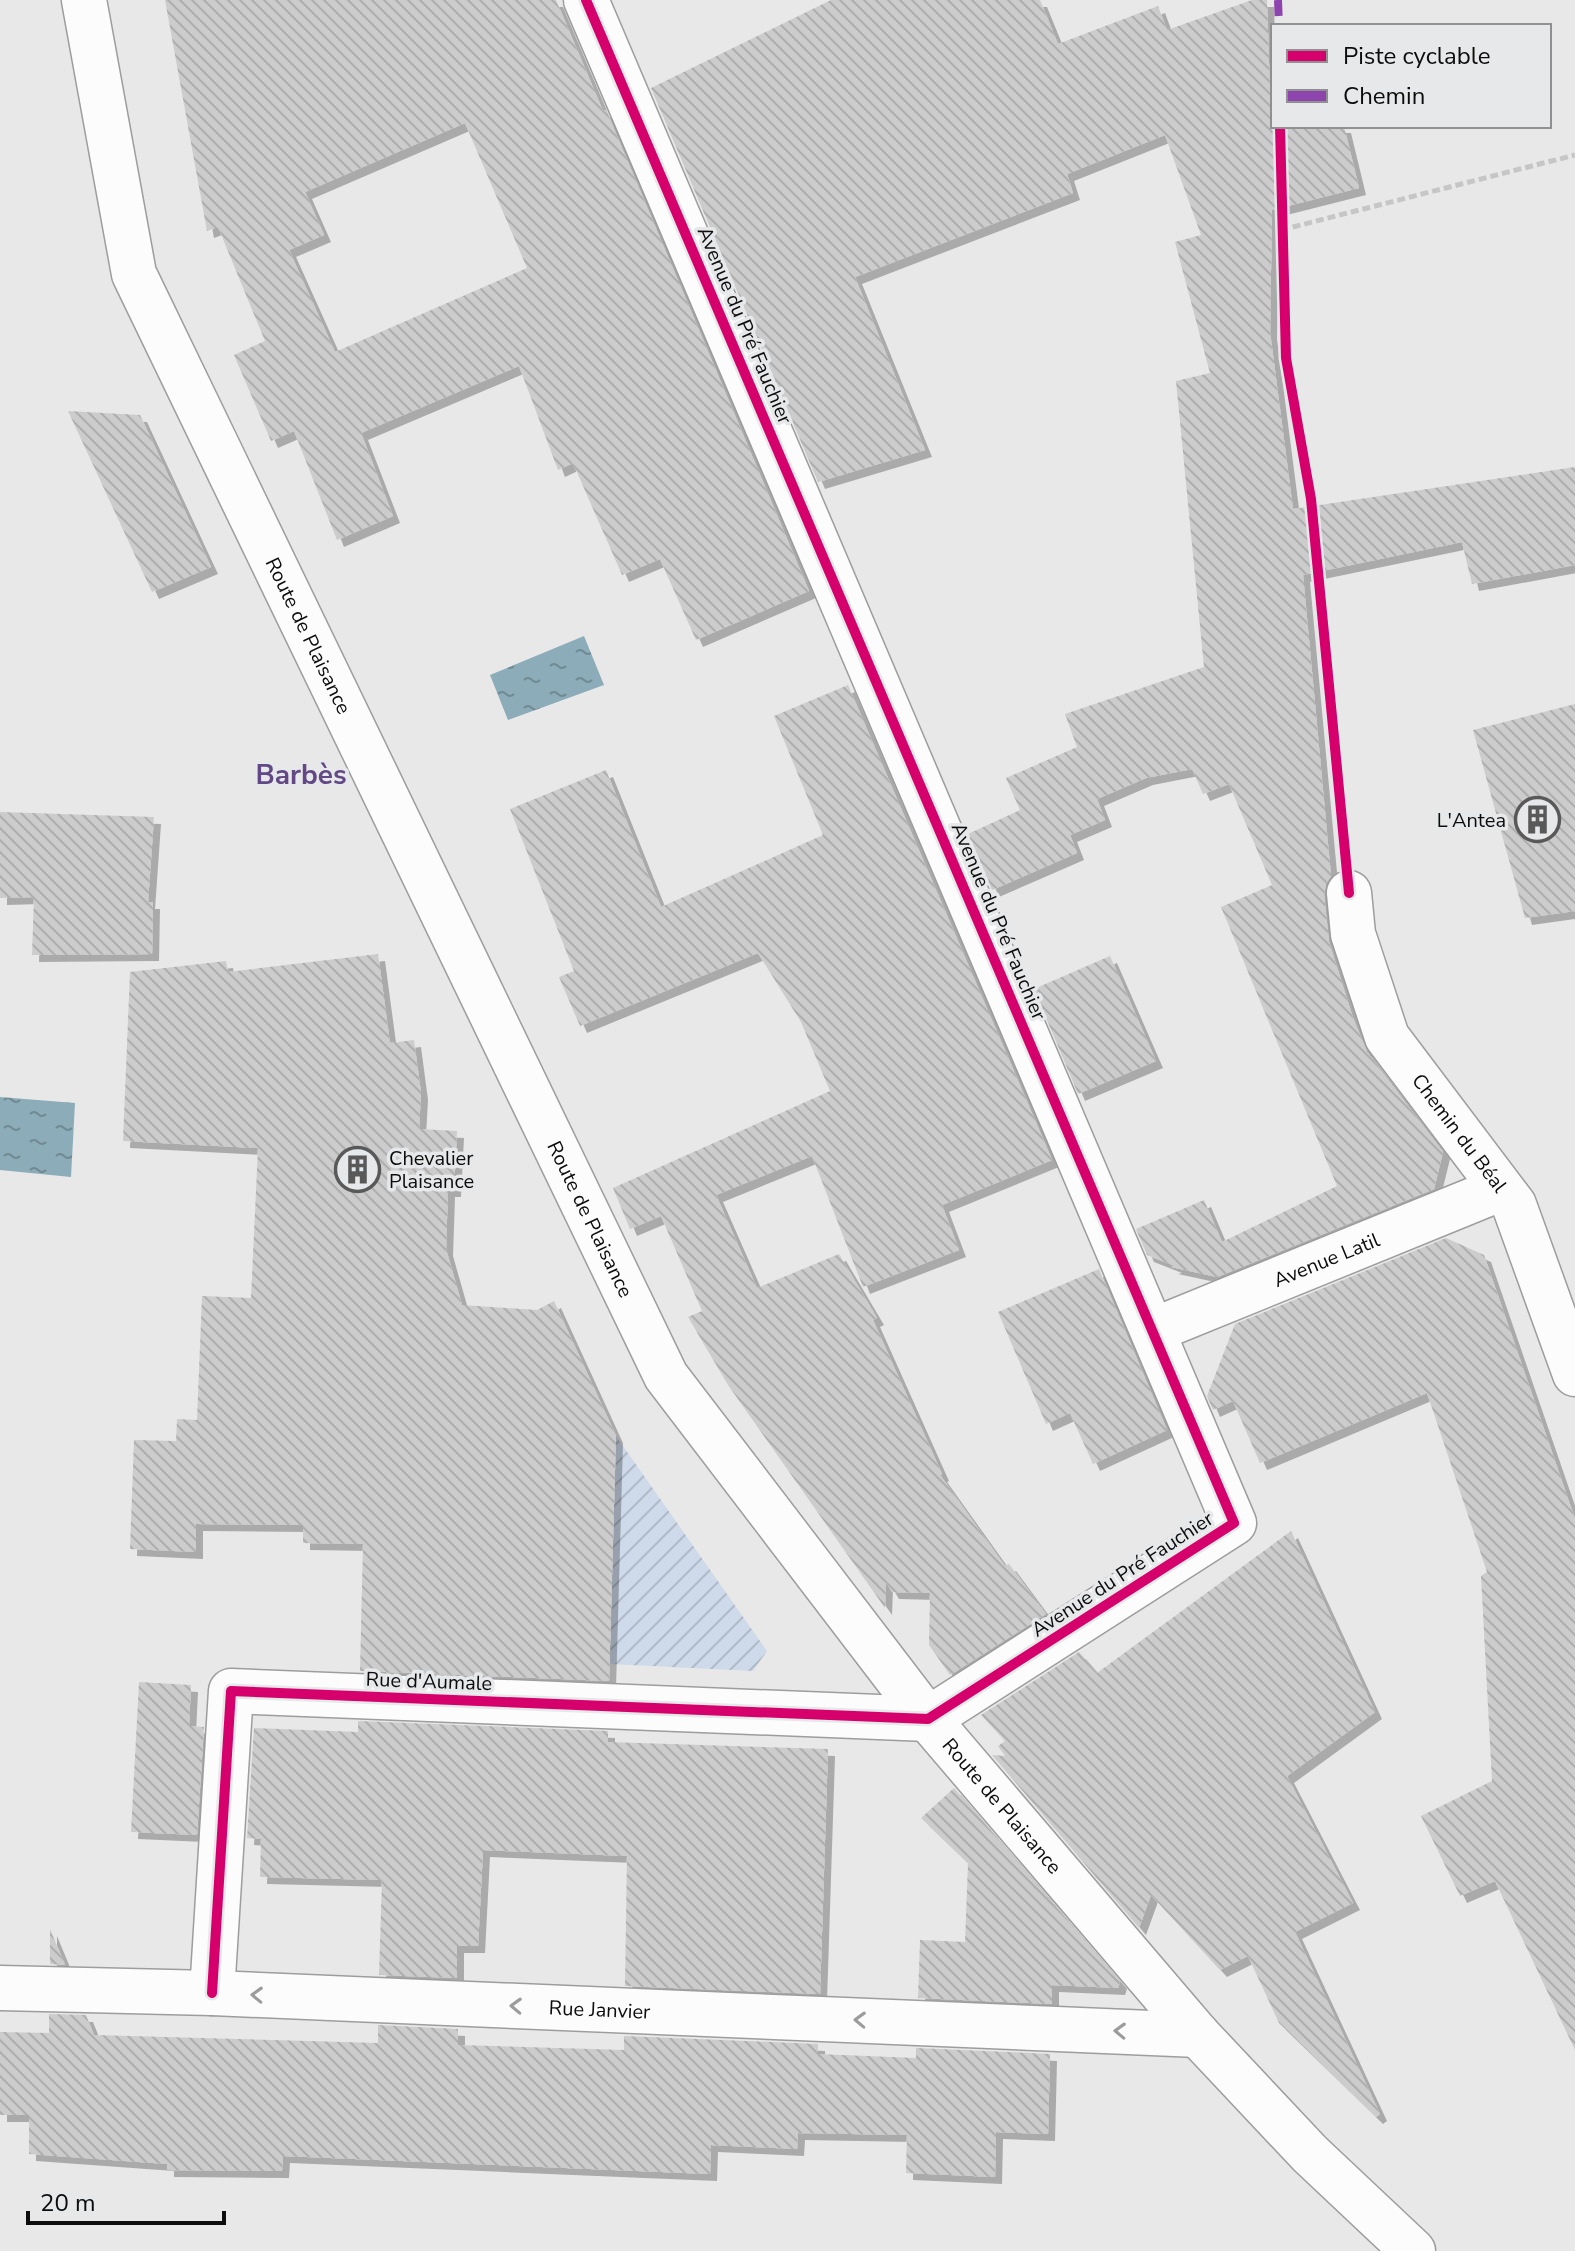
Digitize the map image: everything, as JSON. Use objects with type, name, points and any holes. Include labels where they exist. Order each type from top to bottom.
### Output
[{"type":"street","name":"Route de Plaisance","points":[[84,0],[134,274],[666,1376],[928,1719],[1198,2035],[1310,2154],[1413,2251]]},
{"type":"street","name":"Avenue du Pré Fauchier","points":[[586,0],[1234,1523],[928,1719]]},
{"type":"street","name":"Chemin du Béal","points":[[1349,893],[1353,934],[1387,1037],[1514,1205],[1575,1372]]},
{"type":"street","name":"Avenue Latil","points":[[1154,1330],[1500,1189]]},
{"type":"street","name":"Rue d'Aumale","points":[[212,1993],[231,1691],[928,1719]]},
{"type":"street","name":"Rue Janvier","points":[[0,1988],[212,1993],[1198,2035]]},
{"type":"path","points":[[1281,230],[1575,155]]},
{"type":"shaded area","points":[[616,1436],[767,1651],[753,1671],[610,1664]]},
{"type":"water","points":[[584,636],[604,685],[508,720],[490,675]]},
{"type":"water","points":[[0,1097],[75,1103],[71,1177],[0,1170]]},
{"type":"building","points":[[165,0],[556,0],[603,111],[606,110],[809,591],[696,640],[660,559],[622,575],[573,463],[558,470],[519,366],[361,433],[393,516],[337,540],[294,431],[271,441],[234,355],[265,341],[218,227],[207,231]],"holes":[[[465,123],[527,268],[335,352],[289,250],[324,235],[305,192]]]},
{"type":"building","points":[[831,0],[1040,0],[1058,44],[1158,6],[1167,30],[1252,0],[1267,0],[1271,128],[1344,128],[1359,188],[1272,210],[1270,332],[1293,509],[1575,467],[1575,565],[1472,584],[1462,542],[1303,575],[1331,876],[1324,895],[1329,942],[1367,1052],[1443,1152],[1434,1189],[1217,1277],[1171,1267],[1175,1266],[1147,1255],[1136,1229],[1204,1200],[1222,1242],[1337,1186],[1221,907],[1272,885],[1229,784],[1203,794],[1192,769],[1146,778],[1097,799],[1105,820],[1070,835],[1077,853],[992,890],[968,834],[1020,810],[1006,778],[1077,747],[1065,714],[1204,667],[1176,381],[1210,373],[1175,242],[1201,235],[1165,135],[1067,174],[1073,193],[855,277],[925,450],[818,482],[651,88]]},
{"type":"building","points":[[68,411],[140,415],[211,567],[152,592]]},
{"type":"building","points":[[848,685],[1052,1160],[942,1205],[959,1250],[863,1287],[812,1156],[716,1195],[757,1288],[839,1254],[877,1318],[873,1320],[940,1475],[1005,1566],[1009,1564],[1046,1614],[950,1675],[929,1645],[930,1593],[892,1592],[886,1582],[885,1608],[728,1385],[688,1317],[702,1311],[661,1216],[630,1229],[613,1188],[830,1091],[801,1022],[758,953],[580,1026],[559,977],[574,971],[510,809],[606,770],[661,907],[823,835],[774,716]]},
{"type":"building","name":"L'Antea","points":[[1575,704],[1575,911],[1525,918],[1473,730]]},
{"type":"building","points":[[0,812],[154,817],[148,902],[153,902],[152,954],[32,955],[34,897],[0,898]]},
{"type":"building","points":[[378,954],[390,1043],[414,1040],[421,1093],[419,1129],[457,1131],[454,1190],[448,1190],[446,1249],[462,1305],[537,1310],[554,1301],[616,1436],[609,1681],[360,1671],[363,1544],[303,1543],[303,1525],[196,1524],[196,1552],[130,1549],[134,1440],[176,1441],[177,1419],[197,1420],[202,1296],[251,1298],[258,1148],[123,1141],[130,972],[226,961],[228,972]]},
{"type":"building","points":[[1110,956],[1156,1061],[1078,1094],[1034,989]]},
{"type":"building","points":[[1446,1238],[1484,1255],[1575,1519],[1575,2050],[1495,1881],[1460,1896],[1421,1816],[1492,1781],[1481,1576],[1487,1572],[1427,1393],[1260,1463],[1233,1401],[1213,1410],[1207,1396],[1235,1324]]},
{"type":"building","points":[[1099,1269],[1167,1430],[1093,1464],[1070,1413],[1046,1424],[998,1312]]},
{"type":"building","points":[[1291,1531],[1375,1712],[1287,1776],[1353,1903],[1295,1932],[1380,2114],[1376,2117],[1279,2023],[1248,1956],[1220,1970],[1151,1895],[1139,1928],[992,1755],[1005,1756],[998,1746],[1005,1741],[981,1715],[1079,1652],[1097,1673]]},
{"type":"building","points":[[139,1682],[191,1685],[189,1726],[204,1727],[197,1835],[131,1832]]},
{"type":"building","points":[[358,1721],[608,1731],[608,1742],[828,1749],[820,1994],[625,1986],[627,1856],[483,1850],[478,1946],[457,1946],[457,1978],[379,1975],[382,1880],[260,1877],[261,1839],[247,1838],[254,1728],[358,1732]]},
{"type":"building","points":[[954,1788],[1120,1982],[1118,1988],[1052,1985],[1052,2004],[918,1998],[920,1940],[965,1942],[968,1863],[921,1818]]},
{"type":"building","points":[[50,1929],[65,1965],[50,1964]]},
{"type":"building","points":[[49,2014],[86,2015],[94,2035],[378,2043],[378,2025],[458,2029],[458,2045],[624,2050],[624,2036],[818,2044],[818,2054],[916,2058],[916,2048],[1050,2054],[1048,2134],[996,2132],[995,2177],[906,2173],[907,2135],[798,2133],[797,2149],[711,2145],[710,2174],[283,2156],[282,2171],[167,2170],[167,2164],[29,2154],[29,2115],[0,2115],[0,2032],[49,2033]]},
{"type":"marked path","points":[[1278,0],[1279,24]]},
{"type":"cycle path","points":[[212,1993],[231,1691],[928,1719],[1234,1523],[586,0]]},
{"type":"cycle path","points":[[1280,128],[1286,358],[1311,499],[1349,893]]},
{"type":"place","name":"L'Antea","points":[[1537,820]]},
{"type":"place","name":"Chevalier Plaisance","points":[[358,1170]]},
{"type":"district","name":"Barbès","points":[[301,774]]}]
